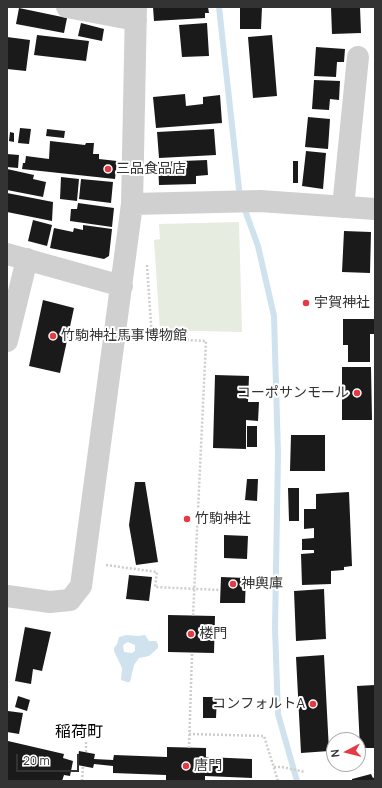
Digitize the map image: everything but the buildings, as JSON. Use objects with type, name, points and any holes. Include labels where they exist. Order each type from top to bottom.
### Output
[{"type":"street","points":[[7,596],[50,602],[70,600],[81,586],[132,204],[136,14],[67,7]]},
{"type":"street","points":[[343,207],[358,57]]},
{"type":"street","points":[[132,204],[260,201],[375,210]]},
{"type":"street","points":[[7,341],[17,256],[122,286]]},
{"type":"path","points":[[147,258],[152,338],[206,341],[193,616]]},
{"type":"path","points":[[85,562],[157,572],[155,587],[220,590]]},
{"type":"path","points":[[189,748],[192,652]]},
{"type":"path","points":[[189,734],[264,736],[278,781]]},
{"type":"path","points":[[86,740],[86,752]]},
{"type":"path","points":[[82,781],[83,766]]},
{"type":"path","points":[[274,767],[282,767],[305,772]]},
{"type":"shaded area","points":[[239,222],[242,332],[160,330],[154,240],[160,239],[159,224]]},
{"type":"water","points":[[126,635],[145,635],[149,641],[156,641],[158,644],[158,648],[149,656],[139,658],[134,665],[130,682],[121,680],[122,668],[114,651],[119,637]],"holes":[[[128,642],[135,645],[135,651],[132,653],[124,652],[123,645]]]},
{"type":"waterway","points":[[219,7],[239,189]]},
{"type":"waterway","points":[[246,213],[258,246],[274,316],[278,454],[275,628],[278,714],[297,781]]},
{"type":"place","name":"三品食品店","points":[[108,169]]},
{"type":"place","name":"宇賀神社","points":[[306,303]]},
{"type":"place","name":"竹駒神社馬事博物館","points":[[53,336]]},
{"type":"place","name":"コーポサンモール","points":[[357,393]]},
{"type":"place","name":"竹駒神社","points":[[187,519]]},
{"type":"place","name":"神輿庫","points":[[233,584]]},
{"type":"place","name":"楼門","points":[[191,634]]},
{"type":"place","name":"コンフォルトA","points":[[313,704]]},
{"type":"place","name":"唐門","points":[[186,766]]},
{"type":"district","name":"稲荷町","points":[[79,733]]}]
